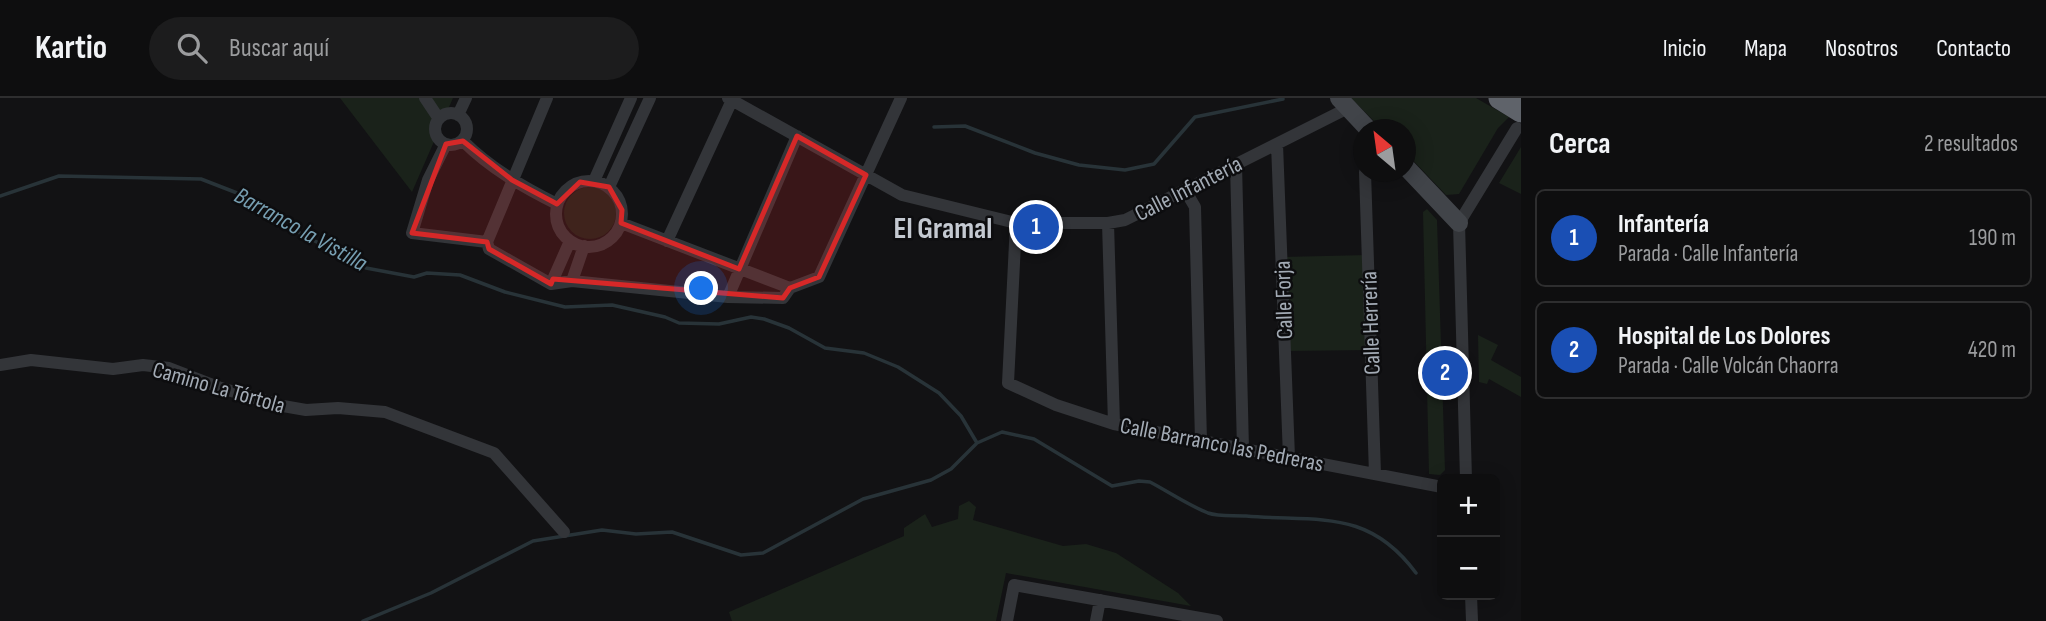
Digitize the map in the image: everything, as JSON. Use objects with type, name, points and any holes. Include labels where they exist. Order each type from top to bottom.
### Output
[{"type":"highway","points":[[1500,98],[1519,119]]},
{"type":"street","points":[[425,98],[439,119]]},
{"type":"street","points":[[458,114],[466,98]]},
{"type":"street","points":[[547,98],[487,242],[489,250],[551,284],[572,281],[727,297],[783,298],[790,288],[819,277],[901,98]]},
{"type":"street","points":[[594,181],[631,98]]},
{"type":"street","points":[[609,187],[650,98]]},
{"type":"street","points":[[667,241],[731,99]]},
{"type":"street","name":"Calle Infantería","points":[[731,99],[902,195],[1016,223],[1108,223],[1125,220],[1278,144],[1343,103]]},
{"type":"street","points":[[1343,103],[1358,119]]},
{"type":"street","points":[[446,144],[436,134],[439,119],[448,113],[458,114],[467,127],[463,141]]},
{"type":"street","points":[[1466,474],[1459,223],[1519,119]]},
{"type":"street","points":[[727,297],[797,136]]},
{"type":"street","points":[[446,144],[463,141]]},
{"type":"street","points":[[463,141],[479,157],[512,180],[557,204]]},
{"type":"street","points":[[446,144],[428,180],[412,233],[487,242]]},
{"type":"street","name":"Calle Forja","points":[[1278,144],[1289,457]]},
{"type":"street","points":[[1236,164],[1243,449]]},
{"type":"street","points":[[1416,178],[1459,223]]},
{"type":"street","points":[[594,181],[609,187],[617,195],[622,210],[621,223],[612,237],[598,246],[584,246],[570,241],[557,222],[557,204],[567,189],[580,182],[594,181]]},
{"type":"street","name":"Calle Herrería","points":[[1365,182],[1375,474]]},
{"type":"street","points":[[1185,190],[1195,207],[1201,441]]},
{"type":"street","points":[[621,223],[790,288]]},
{"type":"street","name":"Calle Barranco las Pedreras","points":[[1016,223],[1008,383],[1056,405],[1114,424],[1437,486]]},
{"type":"street","points":[[1108,223],[1114,424]]},
{"type":"street","points":[[551,284],[570,241]]},
{"type":"street","points":[[572,281],[584,246]]},
{"type":"street","name":"Camino La Tórtola","points":[[0,365],[31,360],[113,369],[143,366],[170,368],[221,388],[282,406],[306,410],[338,408],[385,412],[494,453],[564,532]]},
{"type":"street","points":[[1007,621],[1014,585],[1187,619],[1217,621]]},
{"type":"street","points":[[1096,621],[1100,600]]},
{"type":"street","points":[[1471,600],[1472,621]]},
{"type":"highlighted area","points":[[797,136],[866,175],[819,277],[790,288],[783,298],[553,279],[551,284],[489,249],[487,242],[412,233],[446,144],[463,141],[512,180],[557,204],[580,182],[609,187],[622,210],[621,223],[739,269]]},
{"type":"shaded area","points":[[340,98],[453,98],[412,192]]},
{"type":"shaded area","points":[[1351,98],[1476,98],[1509,117],[1498,128],[1459,194],[1446,195],[1416,164],[1416,119],[1372,119]]},
{"type":"shaded area","points":[[1521,147],[1521,194],[1499,183]]},
{"type":"shaded area","points":[[590,187],[600,189],[608,195],[614,203],[614,223],[608,231],[600,237],[590,239],[580,237],[572,231],[566,223],[564,213],[566,203],[572,195],[580,189]]},
{"type":"shaded area","points":[[1427,209],[1437,220],[1445,470],[1437,475],[1429,474],[1423,212]]},
{"type":"shaded area","points":[[1368,255],[1371,350],[1285,351],[1282,257]]},
{"type":"shaded area","points":[[1478,335],[1498,345],[1491,360],[1521,377],[1521,397],[1489,379],[1487,384],[1479,382]]},
{"type":"shaded area","points":[[969,501],[976,507],[973,520],[1063,546],[1086,544],[1116,553],[1178,593],[1191,606],[1006,573],[996,621],[732,621],[729,612],[904,536],[904,528],[925,514],[932,527],[958,519],[959,506]]},
{"type":"waterway","points":[[934,127],[965,126],[1035,153],[1079,165],[1125,170],[1154,164],[1195,117],[1283,99]]},
{"type":"waterway","name":"Barranco la Vistilla","points":[[0,196],[59,176],[201,179],[250,198],[296,231],[366,268],[414,277],[427,273],[460,275],[505,292],[565,307],[612,305],[665,317],[679,323],[719,324],[751,317],[764,319],[789,328],[825,348],[864,353],[898,367],[939,393],[961,416],[977,443]]},
{"type":"waterway","points":[[363,621],[431,593],[533,541],[602,530],[636,534],[672,532],[741,555],[763,553],[863,499],[931,480],[951,469],[977,443],[1002,432],[1034,439],[1112,486],[1139,481],[1150,482],[1208,513],[1340,522],[1360,528],[1398,552],[1416,573]]},
{"type":"place","name":"Infantería","points":[[1036,227]]},
{"type":"place","name":"Hospital de Los Dolores","points":[[1445,373]]},
{"type":"district","name":"El Gramal","points":[[943,228]]}]
